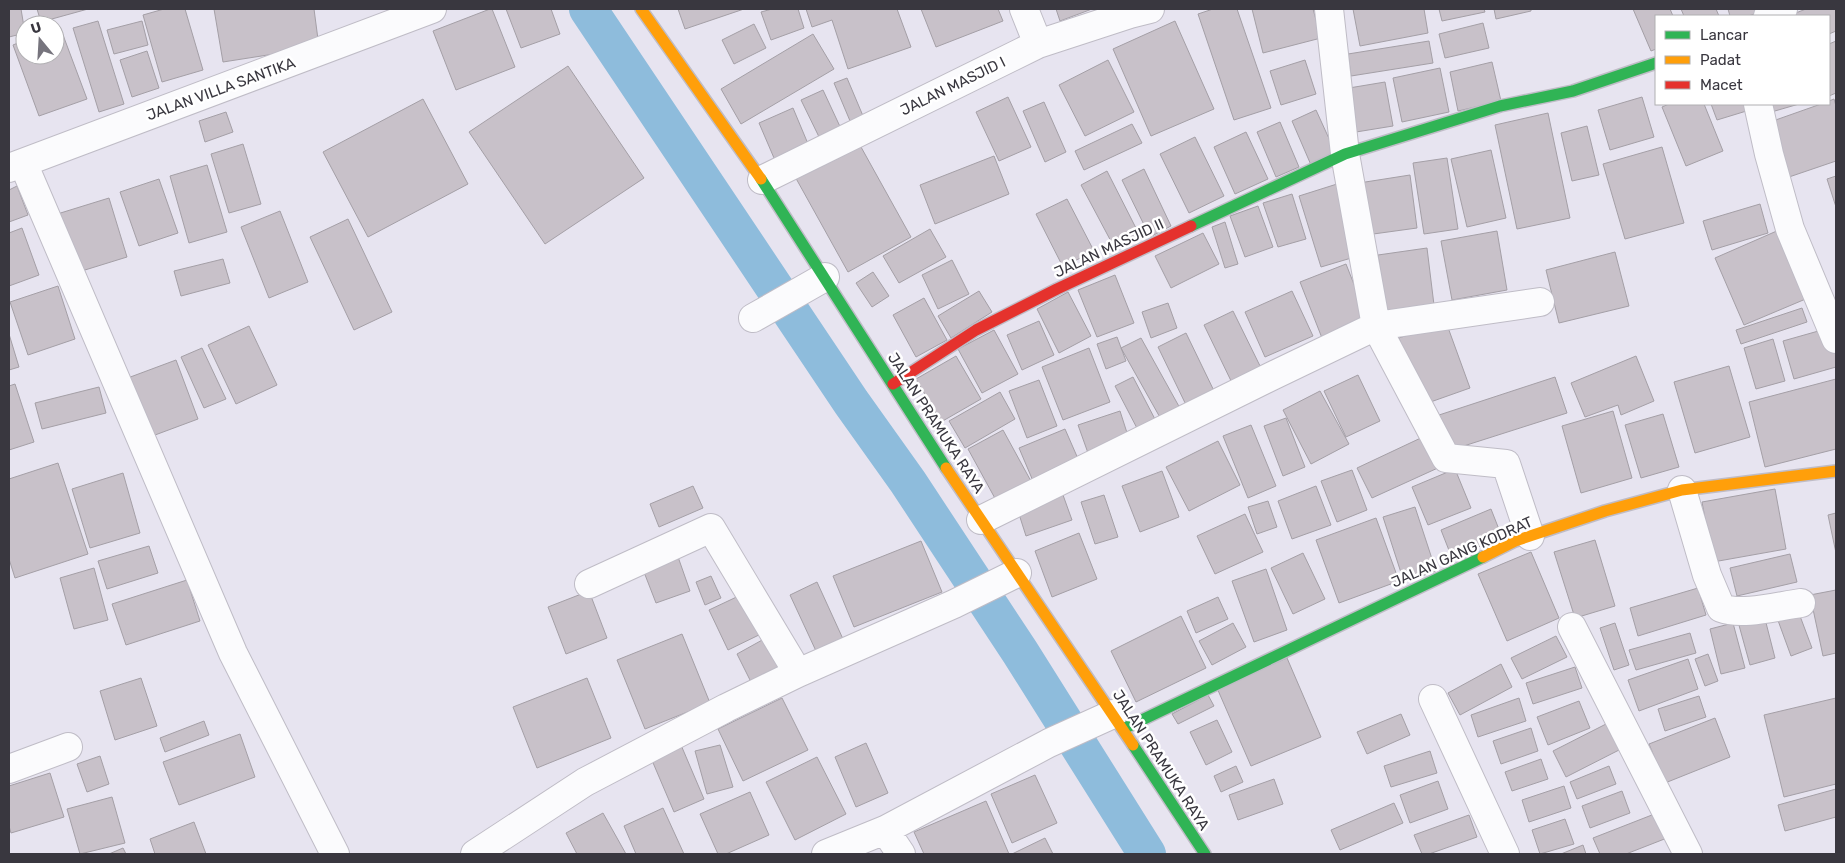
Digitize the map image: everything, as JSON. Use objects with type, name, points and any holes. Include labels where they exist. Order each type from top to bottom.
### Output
[{"type":"street","name":"JALAN VILLA SANTIKA","points":[[16,165],[432,9]]},
{"type":"street","name":"JALAN PRAMUKA RAYA","points":[[641,9],[762,180],[814,284],[893,384],[980,520],[1009,578],[1205,854]]},
{"type":"street","points":[[1024,9],[1038,44]]},
{"type":"street","name":"JALAN MASJID I","points":[[762,180],[1038,44],[1150,9]]},
{"type":"street","points":[[1329,9],[1345,154],[1376,326],[1446,458],[1506,464],[1530,536]]},
{"type":"street","points":[[1770,15],[1783,9]]},
{"type":"street","name":"JALAN MASJID II","points":[[893,384],[976,330],[1057,289],[1345,154],[1500,106],[1573,91],[1655,63]]},
{"type":"street","points":[[1758,105],[1769,154],[1790,229],[1836,339]]},
{"type":"street","points":[[16,165],[233,653],[335,854]]},
{"type":"street","points":[[761,313],[814,284]]},
{"type":"street","points":[[980,520],[1376,326],[1540,302]]},
{"type":"street","name":"JALAN GANG KODRAT","points":[[1110,722],[1515,541],[1605,511],[1682,490],[1836,471]]},
{"type":"street","points":[[1682,490],[1707,575],[1721,608],[1728,611],[1739,611],[1801,603]]},
{"type":"street","points":[[589,584],[711,528],[798,673]]},
{"type":"street","points":[[475,854],[585,782],[726,708],[798,673],[1009,578]]},
{"type":"street","points":[[1572,627],[1688,854]]},
{"type":"street","points":[[1433,699],[1505,854]]},
{"type":"street","points":[[826,854],[885,830],[1049,743],[1110,722]]},
{"type":"street","points":[[9,769],[68,747]]},
{"type":"street","points":[[885,830],[901,854]]},
{"type":"building","points":[[9,9],[21,9],[22,15],[15,15],[15,36],[9,37]]},
{"type":"building","points":[[37,9],[88,9],[65,15],[39,15]]},
{"type":"building","points":[[164,9],[185,9],[203,70],[162,82],[143,15]]},
{"type":"building","points":[[214,9],[314,9],[319,47],[223,62]]},
{"type":"building","points":[[492,9],[515,67],[456,90],[433,31]]},
{"type":"building","points":[[506,9],[551,9],[560,34],[521,48]]},
{"type":"building","points":[[678,9],[744,9],[685,29]]},
{"type":"building","points":[[772,9],[798,9],[804,28],[771,40],[761,12]]},
{"type":"building","points":[[806,9],[897,9],[911,47],[848,69],[832,20],[812,27]]},
{"type":"building","points":[[921,9],[998,9],[1003,21],[936,47]]},
{"type":"building","points":[[1056,9],[1092,9],[1060,21]]},
{"type":"building","points":[[1213,9],[1237,9],[1271,108],[1234,120],[1198,14]]},
{"type":"building","points":[[1252,9],[1313,9],[1321,38],[1263,53]]},
{"type":"building","points":[[1353,9],[1424,9],[1428,33],[1360,46]]},
{"type":"building","points":[[1439,9],[1484,9],[1485,12],[1442,21]]},
{"type":"building","points":[[1494,9],[1531,9],[1531,11],[1496,19]]},
{"type":"building","points":[[1633,9],[1670,9],[1673,15],[1655,15],[1655,49],[1651,51]]},
{"type":"building","points":[[1681,9],[1716,9],[1719,15],[1684,15]]},
{"type":"building","points":[[1728,9],[1771,9],[1751,15],[1730,15]]},
{"type":"building","points":[[1806,9],[1836,9],[1836,31],[1830,34],[1830,15],[1791,15]]},
{"type":"building","points":[[98,21],[124,104],[99,112],[73,28]]},
{"type":"building","points":[[142,21],[148,45],[114,54],[107,30]]},
{"type":"building","points":[[1175,21],[1214,109],[1151,136],[1113,49]]},
{"type":"building","points":[[1483,23],[1489,48],[1445,58],[1439,34]]},
{"type":"building","points":[[754,24],[766,48],[734,64],[722,40]]},
{"type":"building","points":[[813,34],[834,69],[741,124],[721,89]]},
{"type":"building","points":[[65,40],[87,99],[39,116],[20,65],[65,65]]},
{"type":"building","points":[[1429,41],[1433,63],[1351,76],[1348,54]]},
{"type":"building","points":[[1836,41],[1836,93],[1830,96],[1830,44]]},
{"type":"building","points":[[147,51],[159,88],[132,97],[120,60]]},
{"type":"building","points":[[1108,60],[1134,112],[1085,136],[1059,85]]},
{"type":"building","points":[[1305,60],[1316,94],[1281,105],[1270,71]]},
{"type":"building","points":[[1492,62],[1501,101],[1458,111],[1450,72]]},
{"type":"building","points":[[568,66],[644,178],[545,244],[469,132]]},
{"type":"building","points":[[1440,68],[1449,112],[1402,122],[1393,78]]},
{"type":"building","points":[[847,78],[866,123],[853,128],[834,83]]},
{"type":"building","points":[[1385,82],[1393,126],[1356,132],[1349,88]]},
{"type":"building","points":[[823,90],[843,133],[822,143],[801,100]]},
{"type":"building","points":[[1008,97],[1031,147],[999,161],[976,112]]},
{"type":"building","points":[[1642,97],[1654,137],[1610,150],[1598,110]]},
{"type":"building","points":[[423,99],[468,184],[368,237],[323,152]]},
{"type":"building","points":[[1834,99],[1836,106],[1836,161],[1789,177],[1770,122],[1818,105],[1830,105],[1830,101]]},
{"type":"building","points":[[1044,102],[1066,152],[1045,162],[1023,111]]},
{"type":"building","points":[[1667,105],[1704,105],[1723,151],[1686,166],[1662,107]]},
{"type":"building","points":[[1711,105],[1752,105],[1753,109],[1717,120]]},
{"type":"building","points":[[1765,105],[1796,105],[1768,113]]},
{"type":"building","points":[[793,108],[811,151],[777,165],[759,123]]},
{"type":"building","points":[[1316,110],[1336,154],[1311,165],[1292,121]]},
{"type":"building","points":[[226,112],[233,132],[205,142],[199,121]]},
{"type":"building","points":[[1548,113],[1570,218],[1517,229],[1495,125]]},
{"type":"building","points":[[1280,122],[1299,167],[1276,177],[1257,132]]},
{"type":"building","points":[[1132,124],[1142,143],[1084,170],[1075,151]]},
{"type":"building","points":[[1587,126],[1599,175],[1572,181],[1561,133]]},
{"type":"building","points":[[1246,132],[1268,179],[1235,194],[1214,147]]},
{"type":"building","points":[[1195,137],[1224,196],[1189,213],[1160,154]]},
{"type":"building","points":[[856,138],[911,237],[848,272],[793,173]]},
{"type":"building","points":[[243,144],[261,204],[229,213],[211,154]]},
{"type":"building","points":[[1662,147],[1684,223],[1625,239],[1603,164]]},
{"type":"building","points":[[1491,150],[1506,218],[1467,227],[1451,159]]},
{"type":"building","points":[[994,156],[1009,194],[935,224],[920,185]]},
{"type":"building","points":[[1447,158],[1458,229],[1424,234],[1413,163]]},
{"type":"building","points":[[207,165],[227,232],[189,243],[170,176]]},
{"type":"building","points":[[1144,169],[1171,226],[1150,237],[1122,180]]},
{"type":"building","points":[[1107,171],[1139,234],[1114,247],[1081,185]]},
{"type":"building","points":[[1410,175],[1417,228],[1366,235],[1359,183]]},
{"type":"building","points":[[1836,176],[1836,207],[1827,179]]},
{"type":"building","points":[[159,179],[178,233],[139,246],[120,192]]},
{"type":"building","points":[[1337,184],[1358,256],[1321,267],[1299,196]]},
{"type":"building","points":[[17,186],[28,215],[9,222],[9,190]]},
{"type":"building","points":[[1292,194],[1306,239],[1278,247],[1263,203]]},
{"type":"building","points":[[109,198],[127,257],[72,274],[54,215]]},
{"type":"building","points":[[1067,199],[1094,251],[1063,267],[1036,214]]},
{"type":"building","points":[[1760,204],[1768,233],[1712,250],[1703,221]]},
{"type":"building","points":[[1258,206],[1273,247],[1245,257],[1230,216]]},
{"type":"building","points":[[280,211],[308,282],[269,298],[241,227]]},
{"type":"building","points":[[348,219],[392,312],[354,330],[310,237]]},
{"type":"building","points":[[1225,222],[1238,264],[1225,268],[1212,227]]},
{"type":"building","points":[[22,228],[39,275],[9,286],[9,233]]},
{"type":"building","points":[[930,229],[946,257],[899,283],[883,256]]},
{"type":"building","points":[[1779,230],[1808,298],[1744,325],[1715,258]]},
{"type":"building","points":[[1497,231],[1507,290],[1452,300],[1441,241]]},
{"type":"building","points":[[1203,233],[1219,264],[1171,288],[1155,256]]},
{"type":"building","points":[[1427,248],[1434,305],[1386,312],[1378,255]]},
{"type":"building","points":[[1615,252],[1629,306],[1559,323],[1546,270]]},
{"type":"building","points":[[223,259],[230,283],[181,296],[174,271]]},
{"type":"building","points":[[952,260],[969,294],[938,309],[922,275]]},
{"type":"building","points":[[1346,264],[1368,320],[1322,338],[1300,282]]},
{"type":"building","points":[[873,272],[889,296],[872,307],[856,283]]},
{"type":"building","points":[[1115,275],[1134,323],[1097,337],[1078,290]]},
{"type":"building","points":[[58,286],[75,339],[28,355],[10,302]]},
{"type":"building","points":[[979,291],[992,312],[951,338],[938,316]]},
{"type":"building","points":[[1292,291],[1313,336],[1265,357],[1245,312]]},
{"type":"building","points":[[1068,292],[1091,336],[1059,353],[1037,309]]},
{"type":"building","points":[[924,298],[947,340],[916,357],[893,315]]},
{"type":"building","points":[[1168,303],[1177,328],[1151,338],[1142,312]]},
{"type":"building","points":[[1802,308],[1807,322],[1741,344],[1736,330]]},
{"type":"building","points":[[1233,311],[1263,372],[1234,387],[1204,325]]},
{"type":"building","points":[[1039,321],[1054,355],[1022,370],[1007,335]]},
{"type":"building","points":[[1446,322],[1470,388],[1422,405],[1399,338]]},
{"type":"building","points":[[249,326],[277,385],[236,404],[208,345]]},
{"type":"building","points":[[1829,328],[1836,351],[1836,367],[1794,379],[1783,341]]},
{"type":"building","points":[[994,330],[1018,374],[982,393],[958,349]]},
{"type":"building","points":[[1186,333],[1216,395],[1188,409],[1158,347]]},
{"type":"building","points":[[9,334],[19,367],[9,370]]},
{"type":"building","points":[[1117,337],[1126,361],[1106,369],[1097,344]]},
{"type":"building","points":[[1141,338],[1181,410],[1162,421],[1121,348]]},
{"type":"building","points":[[1773,339],[1785,381],[1756,389],[1744,348]]},
{"type":"building","points":[[202,348],[226,399],[204,408],[181,357]]},
{"type":"building","points":[[1089,348],[1110,402],[1063,420],[1042,367]]},
{"type":"building","points":[[956,356],[981,399],[941,422],[916,379]]},
{"type":"building","points":[[1636,356],[1654,401],[1621,415],[1618,405],[1585,417],[1571,383]]},
{"type":"building","points":[[176,360],[198,419],[147,438],[125,379]]},
{"type":"building","points":[[1729,366],[1750,437],[1695,453],[1674,382]]},
{"type":"building","points":[[1358,375],[1380,421],[1346,437],[1324,391]]},
{"type":"building","points":[[1133,377],[1157,423],[1139,432],[1115,386]]},
{"type":"building","points":[[1555,377],[1567,413],[1448,451],[1436,416]]},
{"type":"building","points":[[1836,379],[1836,449],[1765,467],[1749,402]]},
{"type":"building","points":[[1039,380],[1057,426],[1027,438],[1009,391]]},
{"type":"building","points":[[15,384],[34,442],[9,450],[9,386]]},
{"type":"building","points":[[99,387],[106,413],[42,429],[35,403]]},
{"type":"building","points":[[1320,391],[1349,444],[1311,464],[1283,410]]},
{"type":"building","points":[[1000,392],[1015,419],[965,448],[949,421]]},
{"type":"building","points":[[1120,411],[1129,439],[1088,453],[1078,425]]},
{"type":"building","points":[[1613,411],[1632,478],[1581,493],[1562,426]]},
{"type":"building","points":[[1663,414],[1679,467],[1641,478],[1625,425]]},
{"type":"building","points":[[1286,418],[1305,467],[1283,476],[1264,426]]},
{"type":"building","points":[[1251,425],[1276,486],[1248,498],[1223,436]]},
{"type":"building","points":[[1065,429],[1079,461],[1033,481],[1019,448]]},
{"type":"building","points":[[1003,430],[1032,483],[997,502],[968,449]]},
{"type":"building","points":[[1425,436],[1440,467],[1372,498],[1357,468]]},
{"type":"building","points":[[1218,441],[1240,485],[1189,511],[1166,467]]},
{"type":"building","points":[[58,463],[88,554],[15,578],[9,559],[9,479]]},
{"type":"building","points":[[1455,469],[1471,508],[1428,525],[1412,487]]},
{"type":"building","points":[[1352,470],[1367,510],[1337,522],[1321,481]]},
{"type":"building","points":[[1162,471],[1179,517],[1140,532],[1122,486]]},
{"type":"building","points":[[123,473],[140,533],[90,548],[72,489]]},
{"type":"building","points":[[693,486],[703,508],[659,527],[650,504]]},
{"type":"building","points":[[1316,486],[1331,525],[1292,539],[1278,501]]},
{"type":"building","points":[[1775,489],[1786,549],[1713,562],[1702,502]]},
{"type":"building","points":[[1063,495],[1072,520],[1026,536],[1018,511]]},
{"type":"building","points":[[1104,495],[1118,537],[1095,544],[1081,502]]},
{"type":"building","points":[[1268,501],[1277,527],[1257,534],[1248,507]]},
{"type":"building","points":[[1415,507],[1436,571],[1404,582],[1383,517]]},
{"type":"building","points":[[1491,509],[1502,537],[1452,558],[1441,530]]},
{"type":"building","points":[[1836,513],[1836,553],[1828,515]]},
{"type":"building","points":[[1245,514],[1263,552],[1215,574],[1197,536]]},
{"type":"building","points":[[1376,518],[1399,581],[1339,603],[1316,540]]},
{"type":"building","points":[[1079,533],[1097,579],[1052,597],[1035,551]]},
{"type":"building","points":[[1595,540],[1615,606],[1575,618],[1554,552]]},
{"type":"building","points":[[921,541],[942,592],[854,627],[833,576]]},
{"type":"building","points":[[149,546],[158,573],[107,589],[98,561]]},
{"type":"building","points":[[1531,552],[1559,618],[1507,641],[1478,574]]},
{"type":"building","points":[[1303,553],[1325,599],[1293,614],[1271,568]]},
{"type":"building","points":[[677,554],[690,591],[656,603],[642,567]]},
{"type":"building","points":[[1790,554],[1797,582],[1737,596],[1730,568]]},
{"type":"building","points":[[94,568],[108,620],[74,629],[60,578]]},
{"type":"building","points":[[1266,569],[1287,630],[1254,642],[1232,581]]},
{"type":"building","points":[[711,576],[721,598],[705,605],[696,582]]},
{"type":"building","points":[[187,580],[200,621],[126,645],[112,604]]},
{"type":"building","points":[[817,582],[843,639],[816,651],[790,595]]},
{"type":"building","points":[[1698,588],[1706,615],[1638,636],[1630,608]]},
{"type":"building","points":[[1836,590],[1836,653],[1823,656],[1810,595]]},
{"type":"building","points":[[589,591],[607,638],[566,654],[548,607]]},
{"type":"building","points":[[745,593],[763,633],[728,650],[709,610]]},
{"type":"building","points":[[1218,597],[1228,619],[1196,633],[1187,611]]},
{"type":"building","points":[[1797,608],[1812,648],[1791,656],[1776,615]]},
{"type":"building","points":[[1763,611],[1775,658],[1750,665],[1737,618]]},
{"type":"building","points":[[1181,616],[1206,668],[1136,702],[1111,651]]},
{"type":"building","points":[[1233,623],[1246,647],[1212,665],[1199,641]]},
{"type":"building","points":[[1615,623],[1629,665],[1614,670],[1600,628]]},
{"type":"building","points":[[1733,623],[1745,668],[1721,674],[1710,629]]},
{"type":"building","points":[[1690,633],[1696,653],[1636,670],[1629,650]]},
{"type":"building","points":[[682,634],[710,703],[645,729],[617,660]]},
{"type":"building","points":[[773,634],[789,663],[751,682],[737,654]]},
{"type":"building","points":[[1556,636],[1567,657],[1522,679],[1511,658]]},
{"type":"building","points":[[1708,654],[1718,681],[1705,686],[1695,659]]},
{"type":"building","points":[[1287,658],[1321,737],[1251,766],[1217,688]]},
{"type":"building","points":[[1688,659],[1698,689],[1639,711],[1628,680]]},
{"type":"building","points":[[1501,664],[1512,687],[1460,715],[1448,693]]},
{"type":"building","points":[[1575,667],[1582,688],[1533,704],[1526,683]]},
{"type":"building","points":[[141,678],[157,726],[115,740],[100,691]]},
{"type":"building","points":[[587,678],[611,738],[537,768],[513,707]]},
{"type":"building","points":[[1208,695],[1214,706],[1178,724],[1172,714]]},
{"type":"building","points":[[1699,696],[1706,717],[1665,731],[1658,709]]},
{"type":"building","points":[[782,698],[808,750],[743,781],[718,729]]},
{"type":"building","points":[[1519,698],[1526,721],[1478,737],[1471,715]]},
{"type":"building","points":[[1836,698],[1836,784],[1784,797],[1764,715]]},
{"type":"building","points":[[1579,701],[1590,728],[1548,745],[1537,717]]},
{"type":"building","points":[[1401,714],[1410,735],[1367,754],[1357,732]]},
{"type":"building","points":[[1715,718],[1730,757],[1665,783],[1649,744]]},
{"type":"building","points":[[1217,720],[1232,752],[1206,765],[1190,732]]},
{"type":"building","points":[[204,721],[209,735],[165,752],[160,738]]},
{"type":"building","points":[[1608,723],[1621,749],[1566,777],[1553,751]]},
{"type":"building","points":[[1531,728],[1538,751],[1501,764],[1493,741]]},
{"type":"building","points":[[240,734],[255,777],[179,805],[163,762]]},
{"type":"building","points":[[866,743],[888,793],[856,807],[835,757]]},
{"type":"building","points":[[681,745],[704,799],[674,812],[651,758]]},
{"type":"building","points":[[720,745],[733,787],[707,794],[695,751]]},
{"type":"building","points":[[1430,751],[1437,773],[1391,787],[1384,766]]},
{"type":"building","points":[[100,756],[109,784],[87,792],[77,764]]},
{"type":"building","points":[[817,757],[846,814],[795,840],[766,782]]},
{"type":"building","points":[[1541,759],[1548,779],[1512,791],[1505,772]]},
{"type":"building","points":[[1236,766],[1243,782],[1221,792],[1214,776]]},
{"type":"building","points":[[1609,766],[1616,784],[1577,799],[1570,782]]},
{"type":"building","points":[[50,773],[64,817],[11,833],[9,826],[9,786]]},
{"type":"building","points":[[1035,775],[1057,823],[1012,843],[991,794]]},
{"type":"building","points":[[1274,779],[1283,804],[1238,820],[1229,795]]},
{"type":"building","points":[[1438,781],[1448,809],[1410,823],[1400,795]]},
{"type":"building","points":[[1564,786],[1571,808],[1529,822],[1522,800]]},
{"type":"building","points":[[1836,789],[1836,817],[1785,831],[1778,805]]},
{"type":"building","points":[[1622,791],[1630,813],[1590,828],[1582,806]]},
{"type":"building","points":[[750,792],[769,835],[726,854],[718,854],[700,814]]},
{"type":"building","points":[[112,797],[125,843],[80,854],[67,809]]},
{"type":"building","points":[[986,801],[1009,854],[924,854],[914,832]]},
{"type":"building","points":[[1394,803],[1403,823],[1340,850],[1331,830]]},
{"type":"building","points":[[663,808],[684,854],[636,854],[624,826]]},
{"type":"building","points":[[603,813],[626,854],[577,854],[566,833]]},
{"type":"building","points":[[1657,813],[1667,838],[1626,854],[1600,854],[1593,838]]},
{"type":"building","points":[[1469,815],[1477,837],[1429,854],[1422,854],[1414,835]]},
{"type":"building","points":[[1565,819],[1574,844],[1540,854],[1532,830]]},
{"type":"building","points":[[194,822],[206,854],[155,854],[150,839]]},
{"type":"building","points":[[1045,838],[1053,854],[1012,854]]},
{"type":"building","points":[[1583,845],[1586,854],[1561,854]]},
{"type":"building","points":[[123,848],[126,854],[109,854]]},
{"type":"waterway","points":[[588,9],[851,402],[908,482],[1020,652],[1147,854]]},
{"type":"traffic: fast","points":[[1191,226],[1345,154],[1500,106],[1573,91],[1655,63]]},
{"type":"traffic: fast","points":[[761,179],[946,468]]},
{"type":"traffic: fast","points":[[1123,729],[1483,557]]},
{"type":"traffic: fast","points":[[1133,745],[1205,854]]},
{"type":"traffic: slow","points":[[641,9],[761,179]]},
{"type":"traffic: slow","points":[[946,468],[1133,745]]},
{"type":"traffic: slow","points":[[1483,557],[1515,541],[1605,511],[1682,490],[1836,471]]},
{"type":"traffic: jam","points":[[893,384],[976,330],[1057,289],[1191,226]]}]
